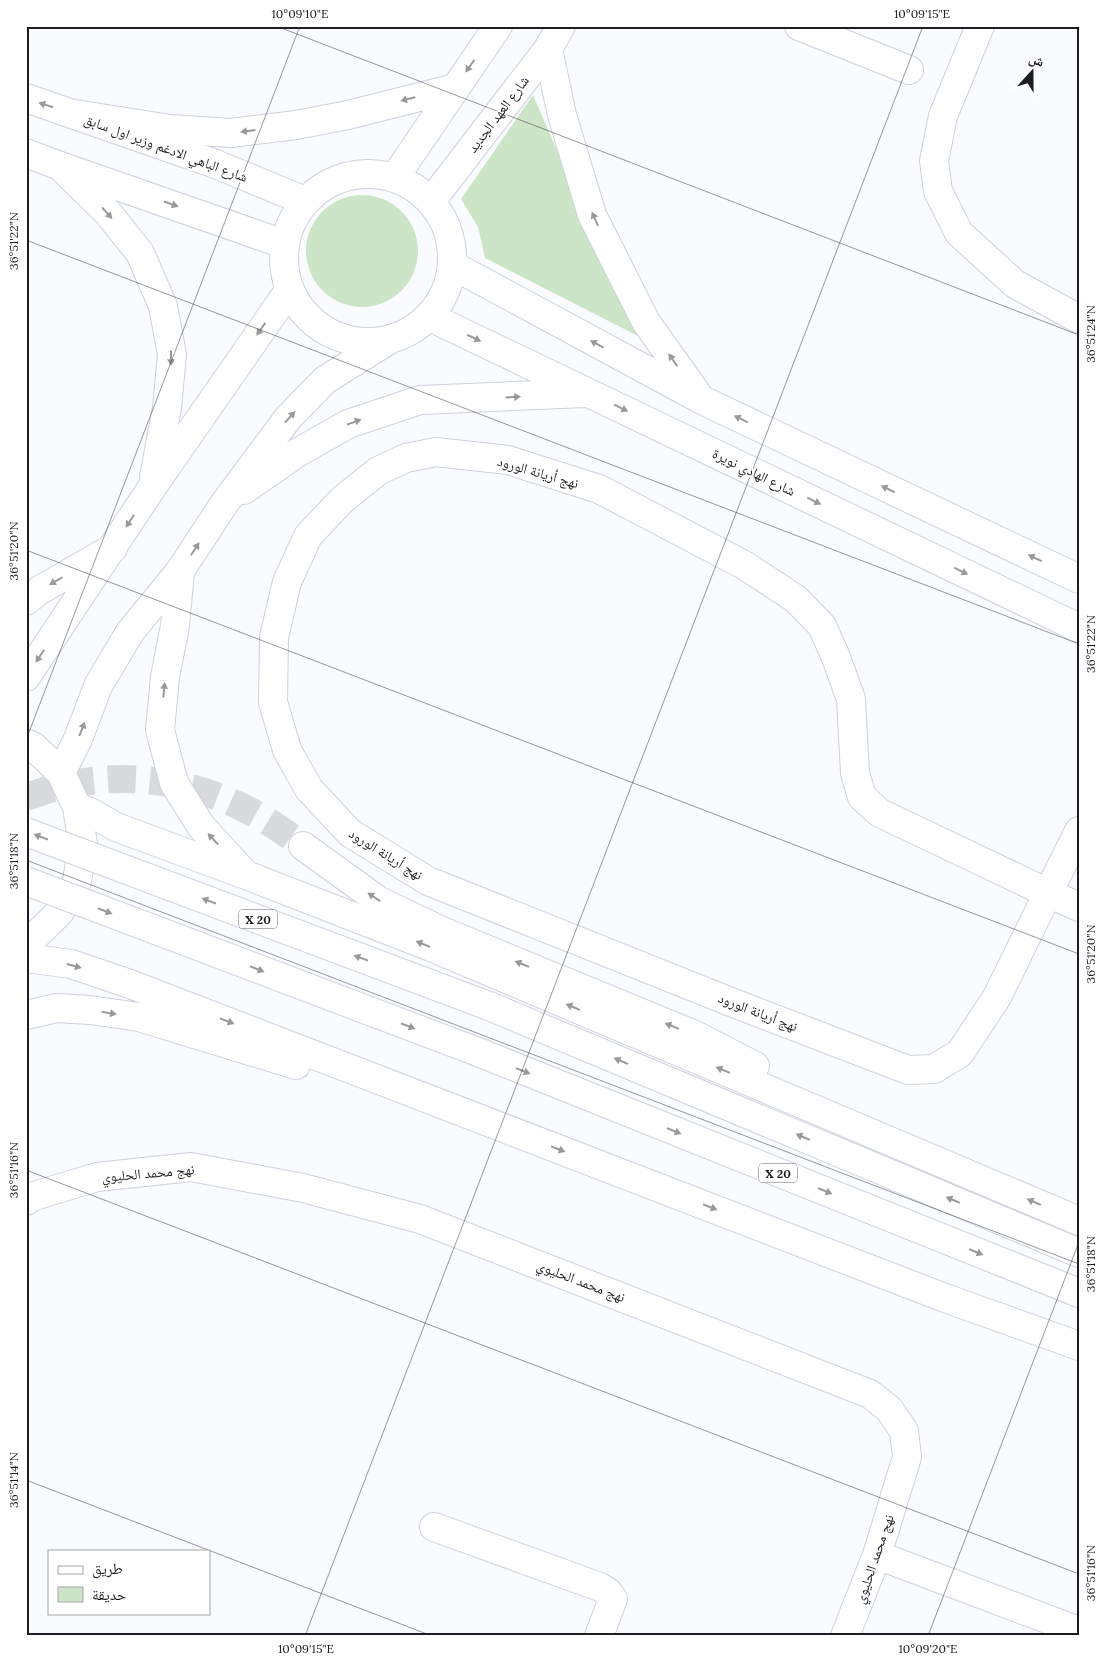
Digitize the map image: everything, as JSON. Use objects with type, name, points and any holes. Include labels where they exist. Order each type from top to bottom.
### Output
[{"type":"main road","points":[[395,177],[498,26]]},
{"type":"main road","points":[[799,26],[909,70]]},
{"type":"main road","points":[[980,26],[943,116],[934,161],[938,191],[959,233],[1015,284],[1079,319]]},
{"type":"main road","points":[[554,38],[562,115],[592,215],[646,322],[702,400]]},
{"type":"main road","name":"شارع العهد الجديد","points":[[432,200],[554,38]]},
{"type":"main road","points":[[74,114],[170,129],[231,133],[296,125],[339,117],[455,88]]},
{"type":"main road","name":"شارع الباهي الادغم وزير اول سابق","points":[[26,98],[213,163],[305,201]]},
{"type":"main road","points":[[26,153],[284,244]]},
{"type":"main road","points":[[60,166],[108,213],[140,253],[162,306],[172,354],[167,408],[151,489]]},
{"type":"main road","points":[[61,774],[78,739],[98,686],[130,632],[180,571],[224,504],[288,418],[325,380],[389,340],[411,331],[430,317],[446,294],[454,266],[450,231],[432,200],[395,177],[371,172],[346,175],[324,185],[305,201],[292,221],[284,244],[284,267],[290,289],[306,315],[330,333],[359,342],[389,340]]},
{"type":"main road","points":[[454,266],[702,400],[1079,579]]},
{"type":"main road","points":[[26,677],[151,489],[290,289]]},
{"type":"main road","name":"شارع الهادي نويرة","points":[[430,317],[1079,628]]},
{"type":"main road","points":[[224,504],[297,453],[348,424],[420,400],[588,392]]},
{"type":"main road","name":"نهج أريانة الورود","points":[[1079,831],[1048,893],[997,997],[960,1053],[934,1068],[908,1070],[736,1004],[428,881],[350,833],[310,789],[287,750],[273,702],[274,637],[287,582],[308,536],[342,500],[378,471],[406,458],[436,452],[508,460],[599,489],[744,564],[796,599],[822,626],[851,699],[855,773],[862,797],[880,813],[1048,893],[1079,907]]},
{"type":"main road","points":[[26,601],[40,590],[113,548]]},
{"type":"main road","points":[[180,571],[174,626],[165,677],[160,730],[174,783],[201,826],[246,875]]},
{"type":"main road","points":[[26,743],[34,747],[61,774],[77,807],[83,844],[76,880],[59,913],[32,939],[26,941]]},
{"type":"main road","points":[[77,807],[116,826],[431,947],[1079,1221]]},
{"type":"main road","name":"X 20","points":[[26,832],[489,1006],[1079,1252]]},
{"type":"main road","points":[[303,846],[379,901],[442,931],[695,1036],[950,1166]]},
{"type":"main road","name":"X 20","points":[[26,881],[478,1052],[1079,1293]]},
{"type":"main road","points":[[26,958],[71,964],[130,984],[945,1298],[1079,1346]]},
{"type":"main road","points":[[26,1015],[57,1008],[90,1010],[139,1017],[523,1135]]},
{"type":"main road","name":"نهج محمد الحليوي","points":[[26,1201],[31,1197],[97,1177],[191,1167],[303,1188],[420,1219],[870,1394],[889,1409],[904,1431],[907,1457],[877,1555],[846,1636]]},
{"type":"main road","points":[[434,1527],[600,1587],[608,1592],[614,1599],[599,1636]]},
{"type":"main road","points":[[877,1555],[1079,1631]]},
{"type":"green space","points":[[533,95],[638,336],[485,258],[478,227],[461,199]]},
{"type":"green space","points":[[362,195],[383,199],[401,212],[414,230],[418,251],[414,272],[401,290],[383,303],[362,307],[341,303],[323,290],[310,272],[306,251],[310,230],[323,212],[341,199]]},
{"type":"tunnel","points":[[26,797],[61,786],[99,780],[131,779],[162,782],[192,788],[221,798],[249,811],[303,846]]}]
